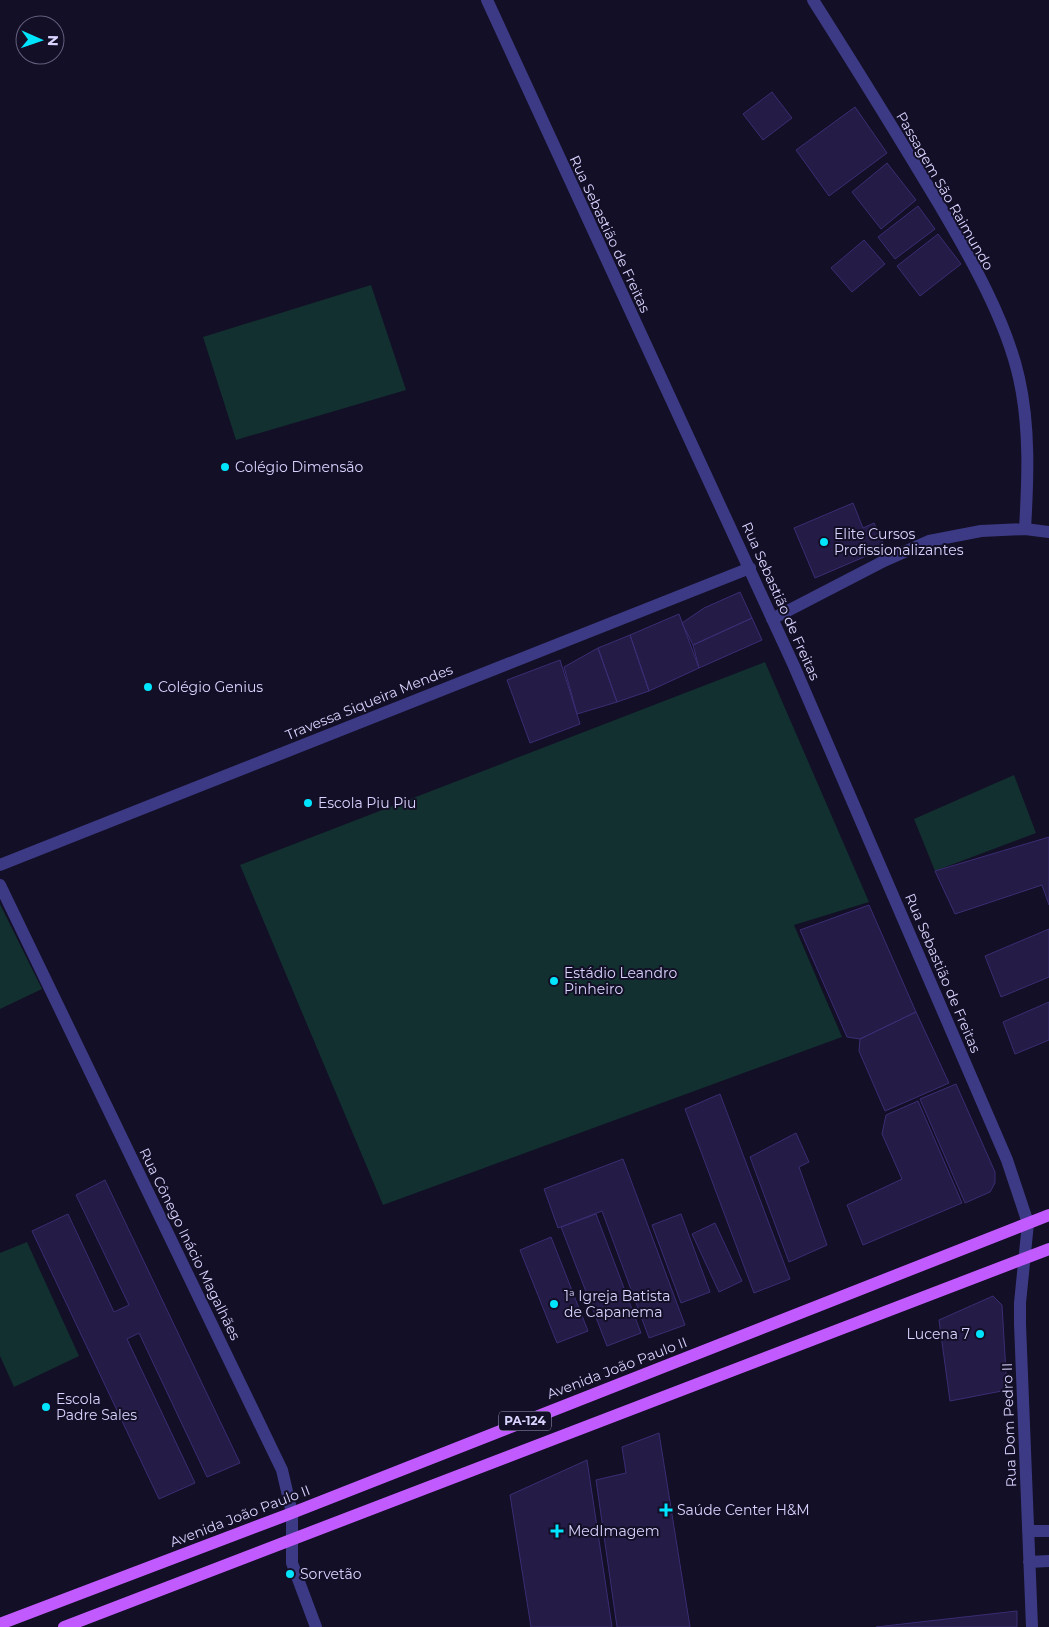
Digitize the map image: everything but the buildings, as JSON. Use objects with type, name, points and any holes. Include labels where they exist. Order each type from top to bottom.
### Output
[{"type":"main road","name":"Avenida João Paulo II","points":[[0,1624],[292,1513],[1049,1215]]},
{"type":"main road","name":"PA-124","points":[[64,1627],[1049,1249]]},
{"type":"street","name":"Rua Sebastião de Freitas","points":[[487,0],[750,568],[1007,1160],[1028,1223]]},
{"type":"street","name":"Passagem São Raimundo","points":[[813,0],[929,187],[967,253],[998,318],[1019,376],[1026,423],[1028,479],[1025,528]]},
{"type":"street","points":[[772,619],[884,561],[930,541],[981,530],[1025,528],[1049,532]]},
{"type":"street","name":"Travessa Siqueira Mendes","points":[[0,865],[750,568]]},
{"type":"street","name":"Rua Cônego Inácio Magalhães","points":[[0,885],[282,1470],[292,1513],[291,1553],[295,1574],[316,1627]]},
{"type":"street","name":"Rua Dom Pedro II","points":[[1028,1223],[1020,1317],[1032,1627]]},
{"type":"street","points":[[1028,1531],[1049,1531]]},
{"type":"street","points":[[1029,1562],[1049,1561]]},
{"type":"green space","points":[[371,285],[406,390],[236,440],[203,337]]},
{"type":"green space","name":"Estádio Leandro Pinheiro","points":[[765,662],[869,902],[794,925],[842,1037],[383,1205],[240,865]]},
{"type":"green space","points":[[1014,775],[1036,833],[935,871],[914,819]]},
{"type":"green space","points":[[0,904],[42,989],[0,1009]]},
{"type":"green space","points":[[27,1242],[79,1356],[14,1387],[0,1356],[0,1253]]},
{"type":"place","name":"Colégio Dimensão","points":[[225,467]]},
{"type":"place","name":"Elite Cursos Profissionalizantes","points":[[824,542]]},
{"type":"place","name":"Colégio Genius","points":[[148,687]]},
{"type":"place","name":"Escola Piu Piu","points":[[308,803]]},
{"type":"place","name":"Estádio Leandro Pinheiro","points":[[554,981]]},
{"type":"place","name":"1ª Igreja Batista de Capanema","points":[[554,1304]]},
{"type":"place","name":"Lucena 7","points":[[980,1334]]},
{"type":"place","name":"Escola Padre Sales","points":[[46,1407]]},
{"type":"place","name":"Saúde Center H&M","points":[[666,1510]]},
{"type":"place","name":"MedImagem","points":[[557,1531]]},
{"type":"place","name":"Sorvetão","points":[[290,1574]]}]
